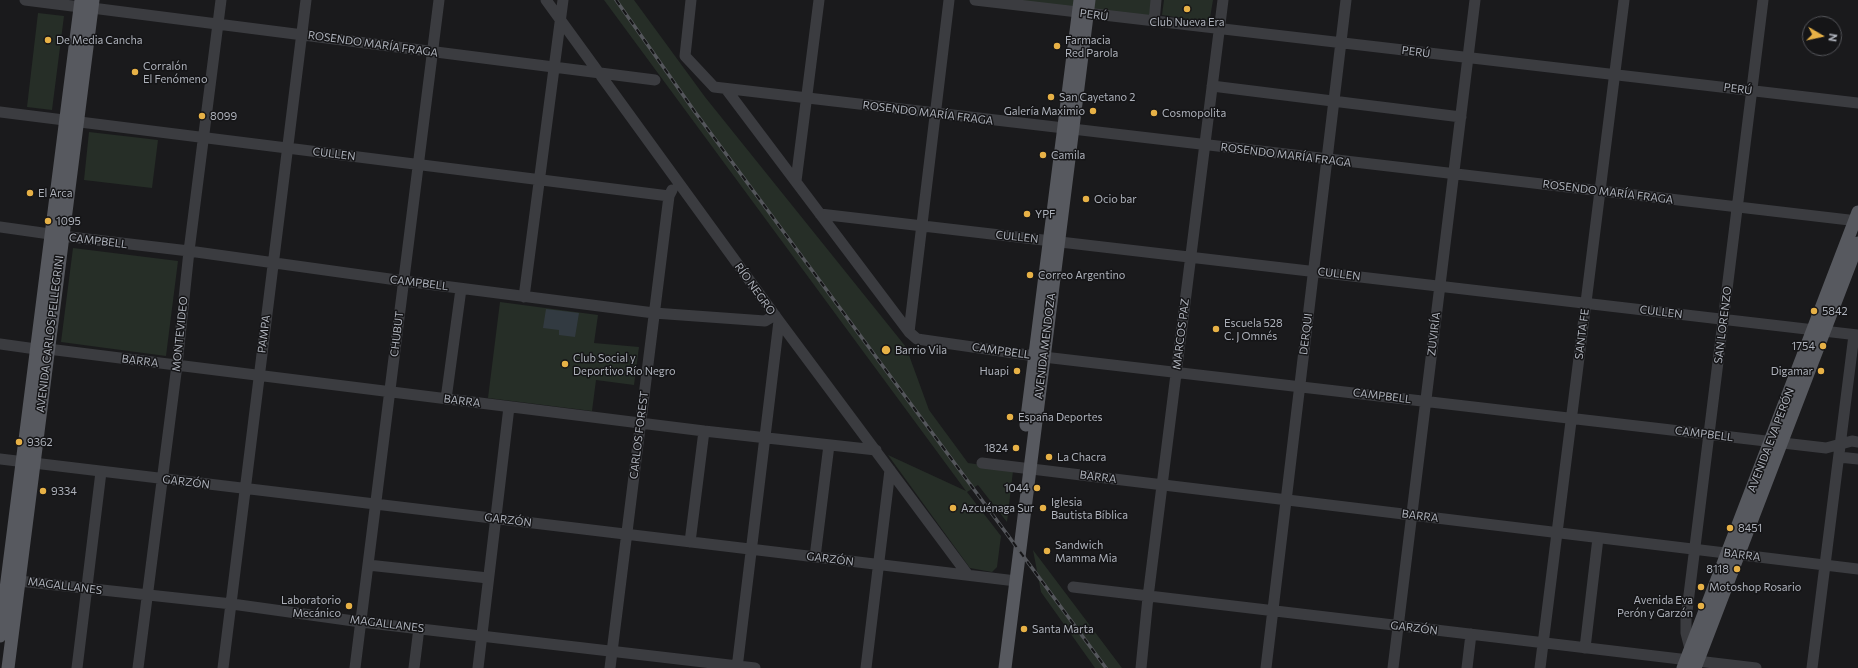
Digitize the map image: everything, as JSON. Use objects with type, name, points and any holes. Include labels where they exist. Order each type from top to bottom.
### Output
[{"type":"main road","name":"AVENIDA MENDOZA","points":[[1005,668],[1012,580],[1082,9],[1089,0]]},
{"type":"main road","name":"AVENIDA CARLOS PELLEGRINI","points":[[0,636],[28,463],[86,4]]},
{"type":"main road","name":"AVENIDA EVA PERÓN","points":[[1691,661],[1819,331],[1857,218]]},
{"type":"main road","name":"AVENIDA EVA PERÓN","points":[[1819,331],[1858,243]]},
{"type":"main road","name":"AVENIDA CARLOS PELLEGRINI","points":[[8,668],[9,579]]},
{"type":"main road","name":"AVENIDA MENDOZA","points":[[996,668],[1012,580]]},
{"type":"street","name":"ROSENDO MARÍA FRAGA","points":[[25,0],[86,4],[218,24],[655,80]]},
{"type":"street","name":"MONTEVIDEO","points":[[138,668],[146,595],[177,365],[189,251],[221,0]]},
{"type":"street","name":"PAMPA","points":[[223,668],[306,0]]},
{"type":"street","name":"CHUBUT","points":[[355,668],[439,0]]},
{"type":"street","name":"RÍO NEGRO","points":[[546,0],[777,318],[968,575]]},
{"type":"street","points":[[524,296],[563,0]]},
{"type":"street","name":"ROSENDO MARÍA FRAGA","points":[[692,0],[685,56],[714,87],[1737,208],[1857,218]]},
{"type":"street","points":[[796,181],[819,0]]},
{"type":"street","points":[[909,332],[949,0]]},
{"type":"street","name":"PERÚ","points":[[975,0],[1082,9],[1154,22],[1858,103]]},
{"type":"street","points":[[1154,22],[1156,0]]},
{"type":"street","name":"MARCOS PAZ","points":[[1141,668],[1148,597],[1224,0]]},
{"type":"street","name":"DERQUI","points":[[1266,668],[1346,0]]},
{"type":"street","name":"ZUVIRÍA","points":[[1393,668],[1475,0]]},
{"type":"street","name":"SANTA FE","points":[[1540,668],[1624,0]]},
{"type":"street","name":"SAN LORENZO","points":[[1691,661],[1686,634],[1686,619],[1763,0]]},
{"type":"street","points":[[1212,86],[1461,117]]},
{"type":"street","points":[[726,89],[909,332]]},
{"type":"street","name":"CULLEN","points":[[0,112],[669,196]]},
{"type":"street","name":"CARLOS FOREST","points":[[610,668],[669,196],[676,180]]},
{"type":"street","name":"CULLEN","points":[[820,214],[1856,335]]},
{"type":"street","name":"CAMPBELL","points":[[0,227],[189,251],[404,282],[654,313],[765,321],[777,318]]},
{"type":"street","points":[[446,399],[461,289]]},
{"type":"street","points":[[737,667],[765,437],[777,318]]},
{"type":"street","name":"CAMPBELL","points":[[909,332],[917,339],[1040,356],[1826,448],[1852,441],[1858,442]]},
{"type":"street","points":[[1812,668],[1840,444],[1856,335]]},
{"type":"street","name":"BARRA","points":[[0,344],[704,431],[876,450]]},
{"type":"street","points":[[478,668],[509,406]]},
{"type":"street","points":[[690,542],[704,431]]},
{"type":"street","points":[[815,557],[829,445]]},
{"type":"street","points":[[1839,457],[1858,459]]},
{"type":"street","name":"GARZÓN","points":[[0,459],[1012,580]]},
{"type":"street","name":"BARRA","points":[[982,464],[1858,569]]},
{"type":"street","points":[[866,668],[890,470]]},
{"type":"street","points":[[77,668],[101,472]]},
{"type":"street","points":[[1585,648],[1598,538]]},
{"type":"street","points":[[368,566],[488,578]]},
{"type":"street","name":"MAGALLANES","points":[[9,579],[87,589],[232,604],[361,622],[755,668]]},
{"type":"street","name":"GARZÓN","points":[[1073,587],[1756,668]]},
{"type":"street","points":[[414,668],[419,628]]},
{"type":"street","points":[[1467,668],[1471,634]]},
{"type":"shaded area","points":[[604,0],[634,0],[705,97],[906,347],[929,410],[968,463],[1010,469],[1013,471],[1007,522],[978,485],[967,492],[1001,536],[997,567],[992,572],[970,568],[888,455],[966,491]]},
{"type":"shaded area","points":[[1010,0],[1156,0],[1154,22]]},
{"type":"shaded area","name":"Club Nueva Era","points":[[1164,0],[1213,0],[1210,18],[1207,22],[1162,15]]},
{"type":"shaded area","name":"De Media Cancha","points":[[38,13],[64,16],[52,110],[27,107]]},
{"type":"shaded area","points":[[89,132],[158,140],[152,188],[84,180]]},
{"type":"shaded area","points":[[73,248],[178,261],[166,356],[61,342]]},
{"type":"shaded area","name":"Club Social y Deportivo Río Negro","points":[[500,302],[598,315],[594,343],[639,347],[634,385],[596,380],[592,411],[488,398]]},
{"type":"shaded area","points":[[546,309],[579,313],[575,337],[559,335],[559,330],[543,328]]},
{"type":"shaded area","points":[[1033,550],[1122,668],[1095,668],[1041,592]]},
{"type":"railway","points":[[616,0],[695,112],[1106,668]]},
{"type":"place","name":"Club Nueva Era","points":[[1187,9]]},
{"type":"place","name":"De Media Cancha","points":[[48,40]]},
{"type":"place","name":"Farmacia Red Parola","points":[[1057,46]]},
{"type":"place","name":"Corralón El Fenómeno","points":[[135,72]]},
{"type":"place","name":"San Cayetano 2","points":[[1051,97]]},
{"type":"place","name":"Galería Maximio","points":[[1093,111]]},
{"type":"place","name":"Cosmopolita","points":[[1154,113]]},
{"type":"place","name":"8099","points":[[202,116]]},
{"type":"place","name":"Camila","points":[[1043,155]]},
{"type":"place","name":"El Arca","points":[[30,193]]},
{"type":"place","name":"Ocio bar","points":[[1086,199]]},
{"type":"place","name":"YPF","points":[[1027,214]]},
{"type":"place","name":"1095","points":[[48,221]]},
{"type":"place","name":"Correo Argentino","points":[[1030,275]]},
{"type":"place","name":"5842","points":[[1814,311]]},
{"type":"place","name":"Escuela 528 C. J Omnés","points":[[1216,329]]},
{"type":"place","name":"1754","points":[[1823,346]]},
{"type":"place","name":"Barrio Vila","points":[[886,350]]},
{"type":"place","name":"Club Social y Deportivo Río Negro","points":[[565,364]]},
{"type":"place","name":"Huapi","points":[[1017,371]]},
{"type":"place","name":"Digamar","points":[[1821,371]]},
{"type":"place","name":"España Deportes","points":[[1010,417]]},
{"type":"place","name":"9362","points":[[19,442]]},
{"type":"place","name":"1824","points":[[1016,448]]},
{"type":"place","name":"La Chacra","points":[[1049,457]]},
{"type":"place","name":"1044","points":[[1037,488]]},
{"type":"place","name":"9334","points":[[43,491]]},
{"type":"place","name":"Azcuénaga Sur","points":[[953,508]]},
{"type":"place","name":"Iglesia Bautista Bíblica","points":[[1043,508]]},
{"type":"place","name":"8451","points":[[1730,528]]},
{"type":"place","name":"Sandwich Mamma Mia","points":[[1047,551]]},
{"type":"place","name":"8118","points":[[1737,569]]},
{"type":"place","name":"Motoshop Rosario","points":[[1701,587]]},
{"type":"place","name":"Laboratorio Mecánico","points":[[349,606]]},
{"type":"place","name":"Avenida Eva Perón y Garzón","points":[[1701,606]]},
{"type":"place","name":"Santa Marta","points":[[1024,629]]}]
